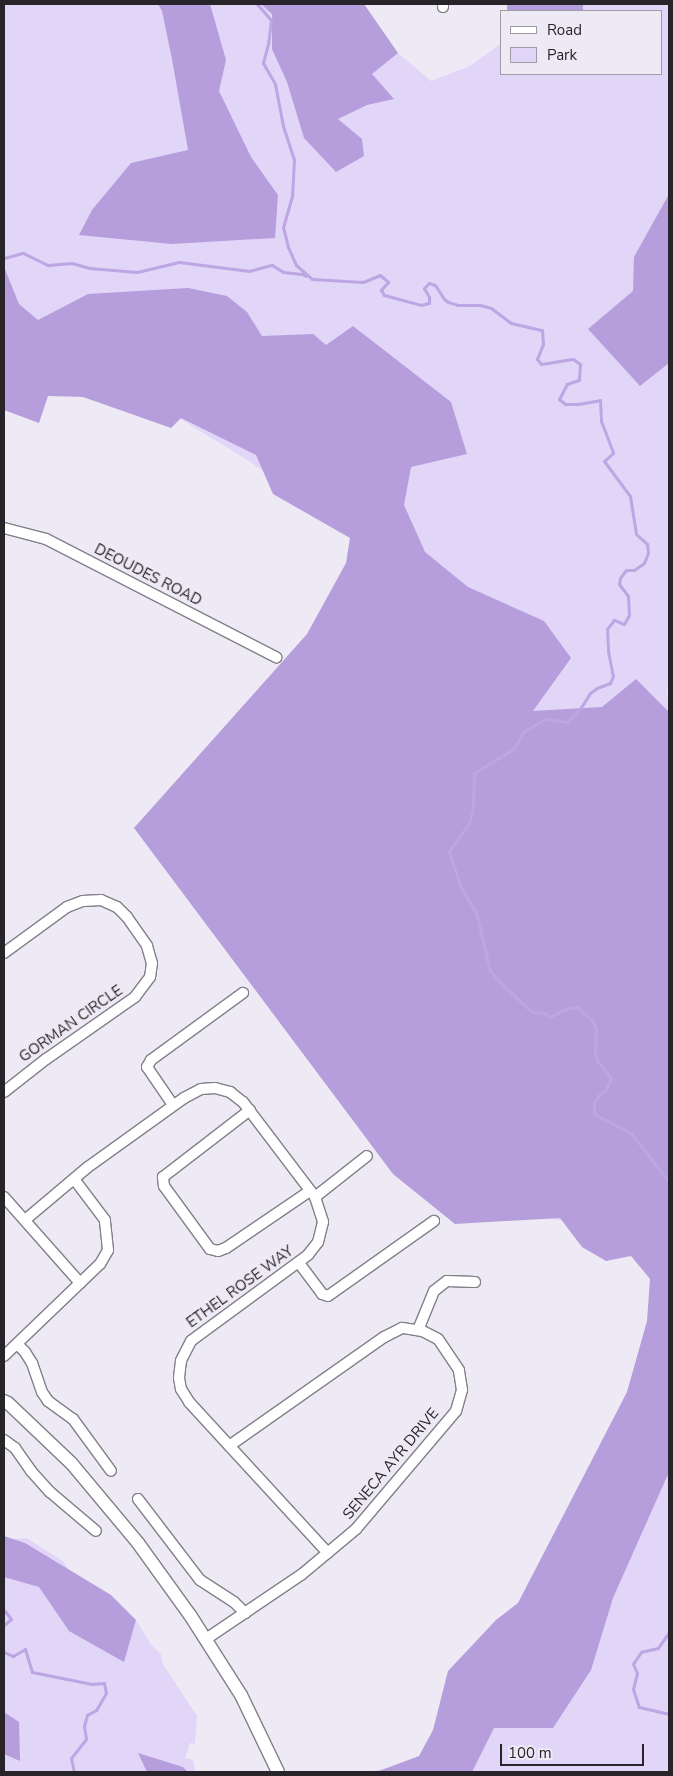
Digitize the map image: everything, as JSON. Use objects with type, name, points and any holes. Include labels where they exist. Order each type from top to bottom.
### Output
[{"type":"street","name":"DEOUDES ROAD","points":[[4,528],[46,539],[276,657]]},
{"type":"street","name":"GORMAN CIRCLE","points":[[4,953],[67,907],[83,901],[101,900],[117,907],[127,917],[147,946],[152,962],[150,977],[135,997],[46,1059],[4,1092]]},
{"type":"street","points":[[173,1105],[147,1067],[151,1060],[243,993]]},
{"type":"street","name":"ETHEL ROSE WAY","points":[[25,1220],[74,1179],[173,1105],[201,1089],[215,1088],[230,1092],[243,1102],[312,1194],[323,1222],[318,1242],[308,1256],[191,1341],[181,1361],[179,1378],[181,1389],[189,1402],[328,1553]]},
{"type":"street","points":[[250,1110],[163,1177],[164,1186],[210,1249],[218,1251],[226,1248],[368,1156]]},
{"type":"street","points":[[4,1356],[100,1264],[108,1250],[105,1220],[74,1179]]},
{"type":"street","points":[[4,1197],[80,1283]]},
{"type":"street","points":[[299,1263],[322,1294],[328,1296],[434,1221]]},
{"type":"street","points":[[229,1446],[384,1337],[402,1328],[418,1330],[434,1291],[447,1281],[475,1282]]},
{"type":"street","name":"SENECA AYR DRIVE","points":[[206,1639],[301,1575],[356,1529],[456,1411],[462,1390],[459,1370],[438,1340],[418,1330]]},
{"type":"street","points":[[17,1344],[26,1352],[32,1363],[42,1392],[48,1401],[73,1419],[112,1471]]},
{"type":"street","points":[[5,1398],[78,1471],[138,1543],[206,1639],[241,1695],[278,1772]]},
{"type":"street","points":[[4,1440],[15,1448],[31,1471],[50,1492],[96,1531]]},
{"type":"street","points":[[138,1500],[200,1580],[234,1602],[245,1613]]},
{"type":"green space","points":[[4,4],[340,4],[431,81],[470,66],[500,44],[500,75],[663,75],[663,10],[513,10],[513,4],[669,4],[669,685],[667,691],[669,712],[647,690],[669,737],[665,1231],[503,1214],[380,550],[249,461],[4,311]]},
{"type":"green space","points":[[669,1341],[669,1772],[346,1772],[396,1769],[431,1763],[496,1620],[518,1603]]},
{"type":"green space","points":[[4,1536],[13,1539],[27,1538],[63,1561],[74,1578],[133,1629],[136,1620],[152,1646],[161,1654],[163,1664],[197,1716],[195,1744],[190,1743],[185,1758],[193,1760],[195,1772],[4,1772]]},
{"type":"shaded area","points":[[158,4],[210,4],[226,60],[219,91],[251,157],[278,195],[275,238],[172,244],[79,235],[92,210],[131,163],[188,150],[172,59],[162,11]]},
{"type":"shaded area","points":[[261,4],[364,4],[398,53],[372,74],[394,99],[367,105],[338,119],[362,139],[364,156],[336,172],[304,138],[287,82],[272,49],[272,14]]},
{"type":"shaded area","points":[[507,4],[583,4],[583,10],[507,10]]},
{"type":"shaded area","points":[[669,194],[669,363],[640,386],[588,329],[633,291],[634,257]]},
{"type":"shaded area","points":[[4,267],[19,304],[38,320],[88,294],[188,288],[227,296],[247,312],[262,336],[313,334],[326,345],[353,326],[451,402],[467,454],[411,467],[404,505],[425,552],[468,587],[544,621],[571,658],[533,711],[602,707],[636,679],[669,712],[669,1472],[613,1598],[591,1670],[553,1728],[494,1728],[472,1772],[376,1772],[419,1756],[433,1730],[448,1671],[496,1620],[518,1603],[627,1392],[647,1321],[650,1279],[631,1256],[606,1261],[582,1247],[560,1218],[455,1224],[393,1174],[134,828],[307,634],[346,563],[350,538],[273,494],[256,455],[181,418],[171,428],[83,397],[48,396],[39,423],[4,410]]},
{"type":"shaded area","points":[[4,1536],[25,1543],[111,1595],[136,1620],[124,1662],[69,1631],[39,1587],[4,1577]]},
{"type":"shaded area","points":[[4,1712],[19,1722],[20,1761],[4,1754]]},
{"type":"shaded area","points":[[138,1753],[183,1767],[188,1772],[147,1772]]},
{"type":"waterway","points":[[257,4],[271,20],[263,63],[275,84],[283,126],[294,159],[292,196],[283,227],[288,247],[296,265],[312,279],[363,282],[380,275],[388,282],[381,290],[384,295],[421,305],[429,303],[429,297],[424,288],[429,283],[435,285],[448,302],[458,305],[480,305],[491,308],[511,323],[542,330],[543,344],[537,359],[541,364],[573,359],[580,364],[579,380],[567,384],[559,399],[565,404],[600,400],[601,421],[613,453],[604,461],[630,496],[636,534],[647,544],[648,553],[644,563],[634,570],[626,570],[620,578],[619,584],[628,596],[629,615],[624,624],[614,620],[607,629],[608,651],[613,676],[610,683],[590,693],[582,706],[567,722],[545,719],[524,731],[513,749],[474,773],[473,809],[469,823],[449,852],[462,889],[476,912],[490,971],[532,1012],[545,1013],[550,1017],[565,1009],[577,1007],[593,1021],[596,1030],[595,1052],[597,1060],[611,1078],[605,1091],[599,1095],[594,1103],[594,1114],[631,1133],[669,1182]]},
{"type":"waterway","points":[[4,258],[23,253],[48,265],[72,263],[89,268],[137,272],[179,262],[249,271],[272,265],[283,272],[306,276]]},
{"type":"waterway","points":[[4,1610],[11,1619],[4,1625]]},
{"type":"waterway","points":[[669,1632],[658,1648],[641,1652],[633,1664],[637,1673],[633,1689],[639,1707],[669,1714]]},
{"type":"waterway","points":[[4,1652],[13,1656],[25,1649],[32,1672],[92,1684],[104,1683],[106,1693],[96,1710],[87,1715],[84,1726],[86,1739],[71,1758],[74,1772]]}]
